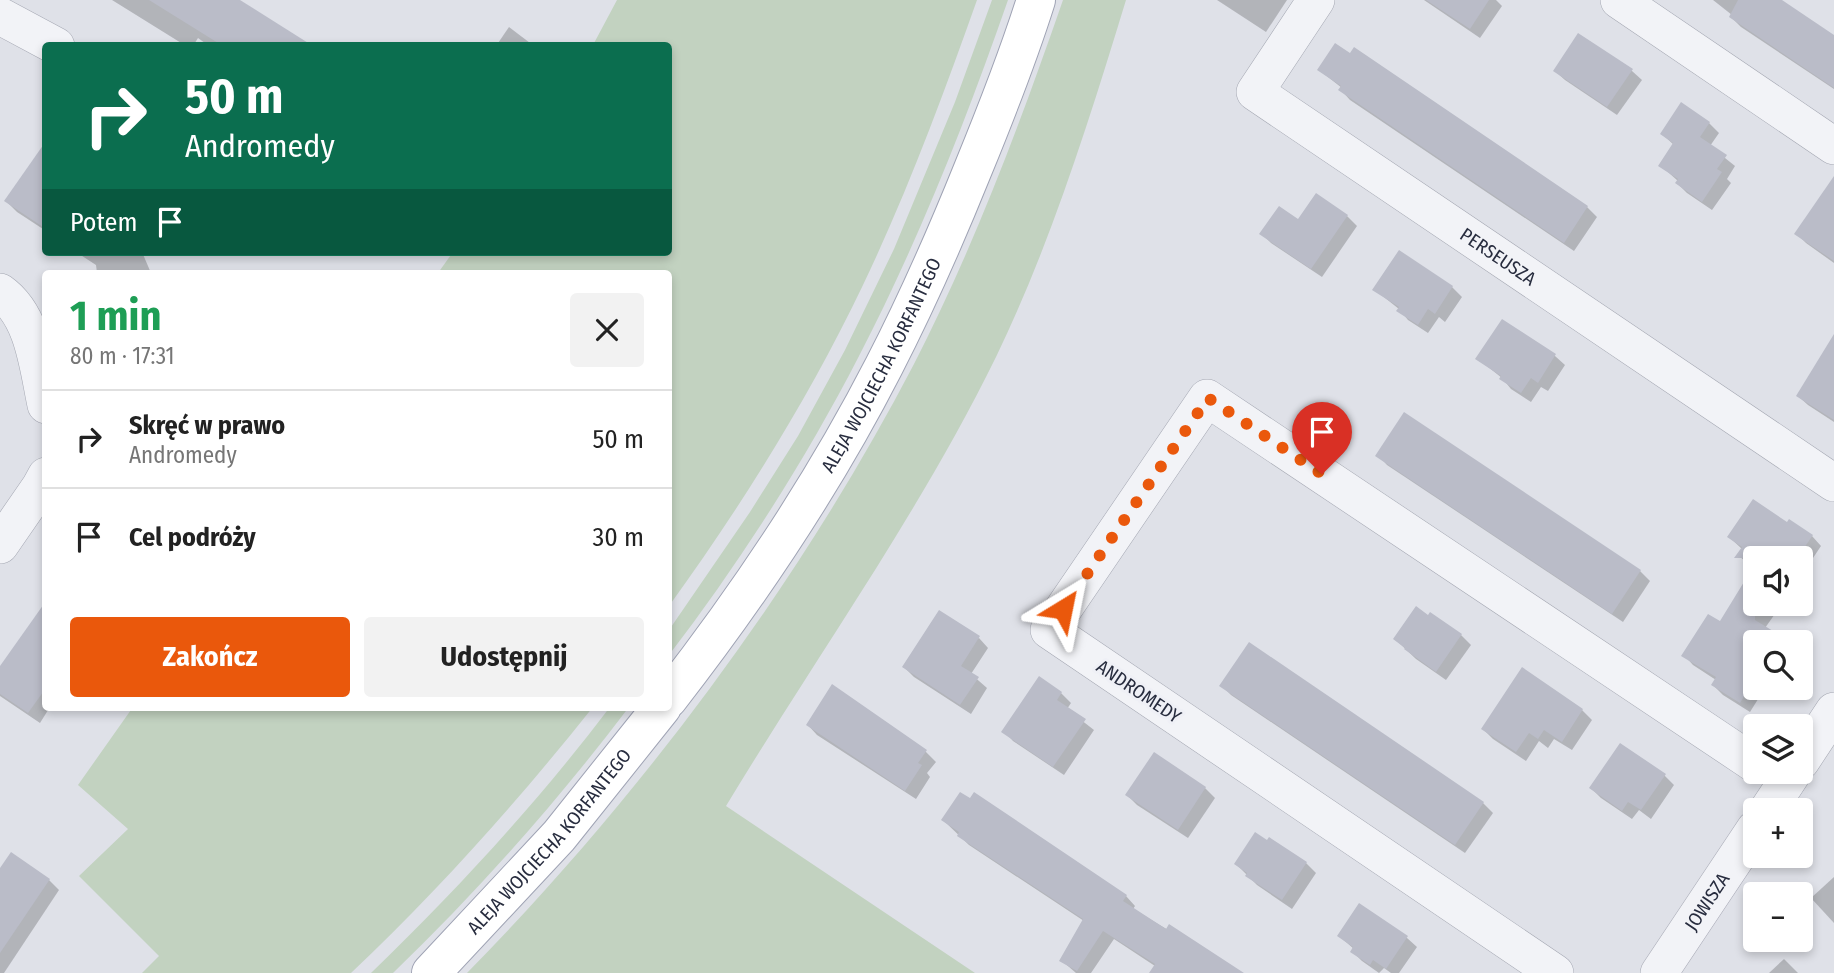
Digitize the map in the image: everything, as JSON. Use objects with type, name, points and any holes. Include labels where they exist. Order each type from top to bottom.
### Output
[{"type":"main road","name":"ALEJA WOJCIECHA KORFANTEGO","points":[[672,693],[784,534],[883,368],[916,302],[968,181],[1036,0]]},
{"type":"main road","name":"ALEJA WOJCIECHA KORFANTEGO","points":[[431,973],[559,836],[659,711]]},
{"type":"street","name":"PERSEUSZA","points":[[1316,0],[1255,92],[1834,483]]},
{"type":"street","points":[[1619,0],[1834,146]]},
{"type":"street","points":[[0,16],[49,42]]},
{"type":"street","points":[[0,292],[23,320],[42,388]]},
{"type":"street","name":"ANDROMEDY","points":[[1555,973],[1049,630],[1208,398],[1743,756]]},
{"type":"street","points":[[0,545],[42,483]]},
{"type":"street","points":[[1813,739],[1834,711]]},
{"type":"street","name":"JOWISZA","points":[[1659,973],[1743,847]]},
{"type":"green space","points":[[617,0],[977,0],[909,180],[842,327],[773,450],[723,529],[672,602],[672,270],[440,270],[450,256],[672,256],[672,42],[595,42]]},
{"type":"green space","points":[[992,0],[1008,0],[940,181],[881,313],[794,472],[721,584],[672,651],[672,626],[798,436],[845,350],[894,249],[955,102]]},
{"type":"green space","points":[[1063,0],[1126,0],[1052,226],[1016,314],[966,415],[934,472],[726,806],[975,973],[467,973],[594,834],[654,761],[713,685],[820,527],[914,364],[957,275],[1013,139]]},
{"type":"green space","points":[[130,711],[590,711],[477,844],[351,973],[142,973],[159,956],[79,876],[128,829],[78,785]]},
{"type":"green space","points":[[607,711],[626,711],[574,777],[456,910],[393,973],[371,973],[435,910],[554,777]]},
{"type":"building","points":[[149,0],[240,0],[307,42],[217,42]]},
{"type":"building","points":[[1426,0],[1489,0],[1470,29]]},
{"type":"building","points":[[1738,0],[1782,0],[1834,35],[1834,88],[1729,17]]},
{"type":"building","points":[[1578,33],[1633,69],[1607,107],[1553,71]]},
{"type":"building","points":[[1335,43],[1350,53],[1354,47],[1588,206],[1564,243],[1338,90],[1341,86],[1317,70]]},
{"type":"building","points":[[1681,102],[1710,122],[1700,137],[1727,155],[1717,169],[1722,172],[1702,202],[1675,183],[1678,179],[1658,166],[1673,143],[1660,134]]},
{"type":"building","points":[[42,147],[42,226],[4,201]]},
{"type":"building","points":[[1834,176],[1834,261],[1794,234]]},
{"type":"building","points":[[1316,193],[1348,215],[1311,269],[1259,234],[1279,206],[1298,219]]},
{"type":"building","points":[[1399,250],[1453,286],[1435,314],[1428,309],[1418,325],[1396,311],[1399,307],[1372,290]]},
{"type":"building","points":[[1502,319],[1556,354],[1538,383],[1531,378],[1521,393],[1475,359]]},
{"type":"building","points":[[1834,334],[1834,420],[1796,396]]},
{"type":"building","points":[[1404,412],[1641,570],[1612,614],[1375,456]]},
{"type":"building","points":[[1753,499],[1787,522],[1789,519],[1813,535],[1805,546],[1743,546],[1743,558],[1734,558],[1742,547],[1727,537]]},
{"type":"building","points":[[1743,584],[1743,616],[1755,616],[1755,620],[1771,630],[1743,630],[1743,698],[1740,703],[1711,685],[1716,677],[1681,656],[1708,614],[1720,621]]},
{"type":"building","points":[[1416,606],[1428,615],[1430,612],[1462,634],[1436,672],[1393,639]]},
{"type":"building","points":[[42,607],[42,694],[28,713],[0,694],[0,666]]},
{"type":"building","points":[[939,610],[980,636],[961,666],[979,677],[960,705],[902,667]]},
{"type":"building","points":[[1249,642],[1484,802],[1455,845],[1219,686]]},
{"type":"building","points":[[1522,667],[1583,709],[1562,742],[1544,730],[1538,739],[1529,733],[1516,752],[1481,729]]},
{"type":"building","points":[[1039,676],[1062,692],[1057,700],[1086,719],[1053,767],[1001,732]]},
{"type":"building","points":[[832,684],[927,750],[918,763],[922,765],[905,791],[806,725]]},
{"type":"building","points":[[1620,743],[1666,774],[1641,810],[1628,802],[1622,811],[1589,788]]},
{"type":"building","points":[[1154,752],[1206,787],[1178,830],[1125,795]]},
{"type":"building","points":[[960,792],[970,798],[974,792],[1127,895],[1123,901],[1166,929],[1169,924],[1244,973],[1149,973],[1155,964],[1103,931],[1077,971],[1059,961],[1083,919],[957,836],[959,832],[941,820]]},
{"type":"building","points":[[1255,832],[1267,840],[1269,837],[1307,862],[1282,900],[1245,876],[1247,873],[1234,864]]},
{"type":"building","points":[[11,852],[50,879],[0,953],[0,868]]},
{"type":"building","points":[[1359,903],[1408,936],[1386,969],[1373,960],[1370,965],[1350,952],[1353,947],[1337,936]]},
{"type":"route","points":[[1063,609],[1208,398],[1322,474]]}]
